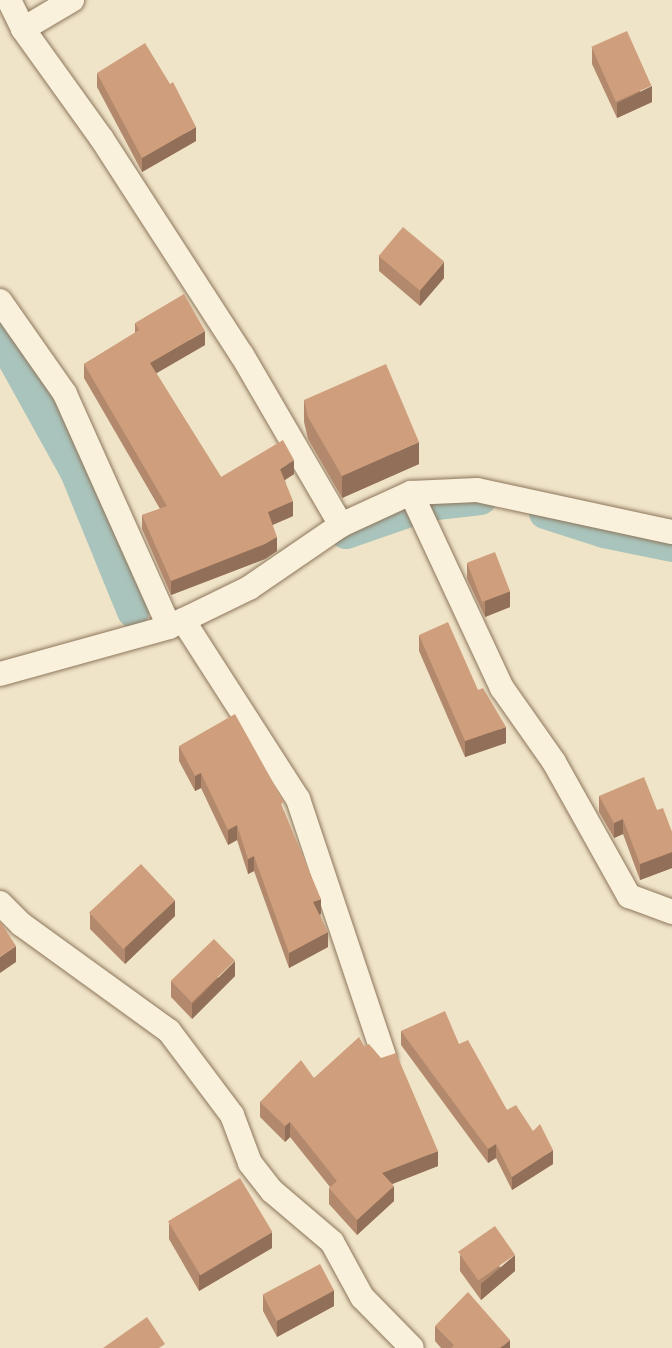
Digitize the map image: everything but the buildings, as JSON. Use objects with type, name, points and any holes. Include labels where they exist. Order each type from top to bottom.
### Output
[{"type":"street","points":[[9,0],[23,29],[103,139],[242,355],[341,526]]},
{"type":"street","points":[[23,29],[72,0]]},
{"type":"street","points":[[0,301],[65,394],[176,624],[298,799],[386,1059]]},
{"type":"street","points":[[0,674],[176,624],[249,588],[341,526],[411,493],[477,490],[672,532]]},
{"type":"street","points":[[411,493],[502,688],[554,762],[629,896],[672,912]]},
{"type":"street","points":[[0,903],[21,924],[169,1031],[232,1115],[250,1164],[272,1191],[332,1242],[362,1297],[412,1348]]},
{"type":"waterway","points":[[0,335],[76,472],[133,612]]},
{"type":"waterway","points":[[428,505],[481,499]]},
{"type":"waterway","points":[[346,533],[407,512]]},
{"type":"waterway","points":[[545,513],[604,532],[672,546]]}]
